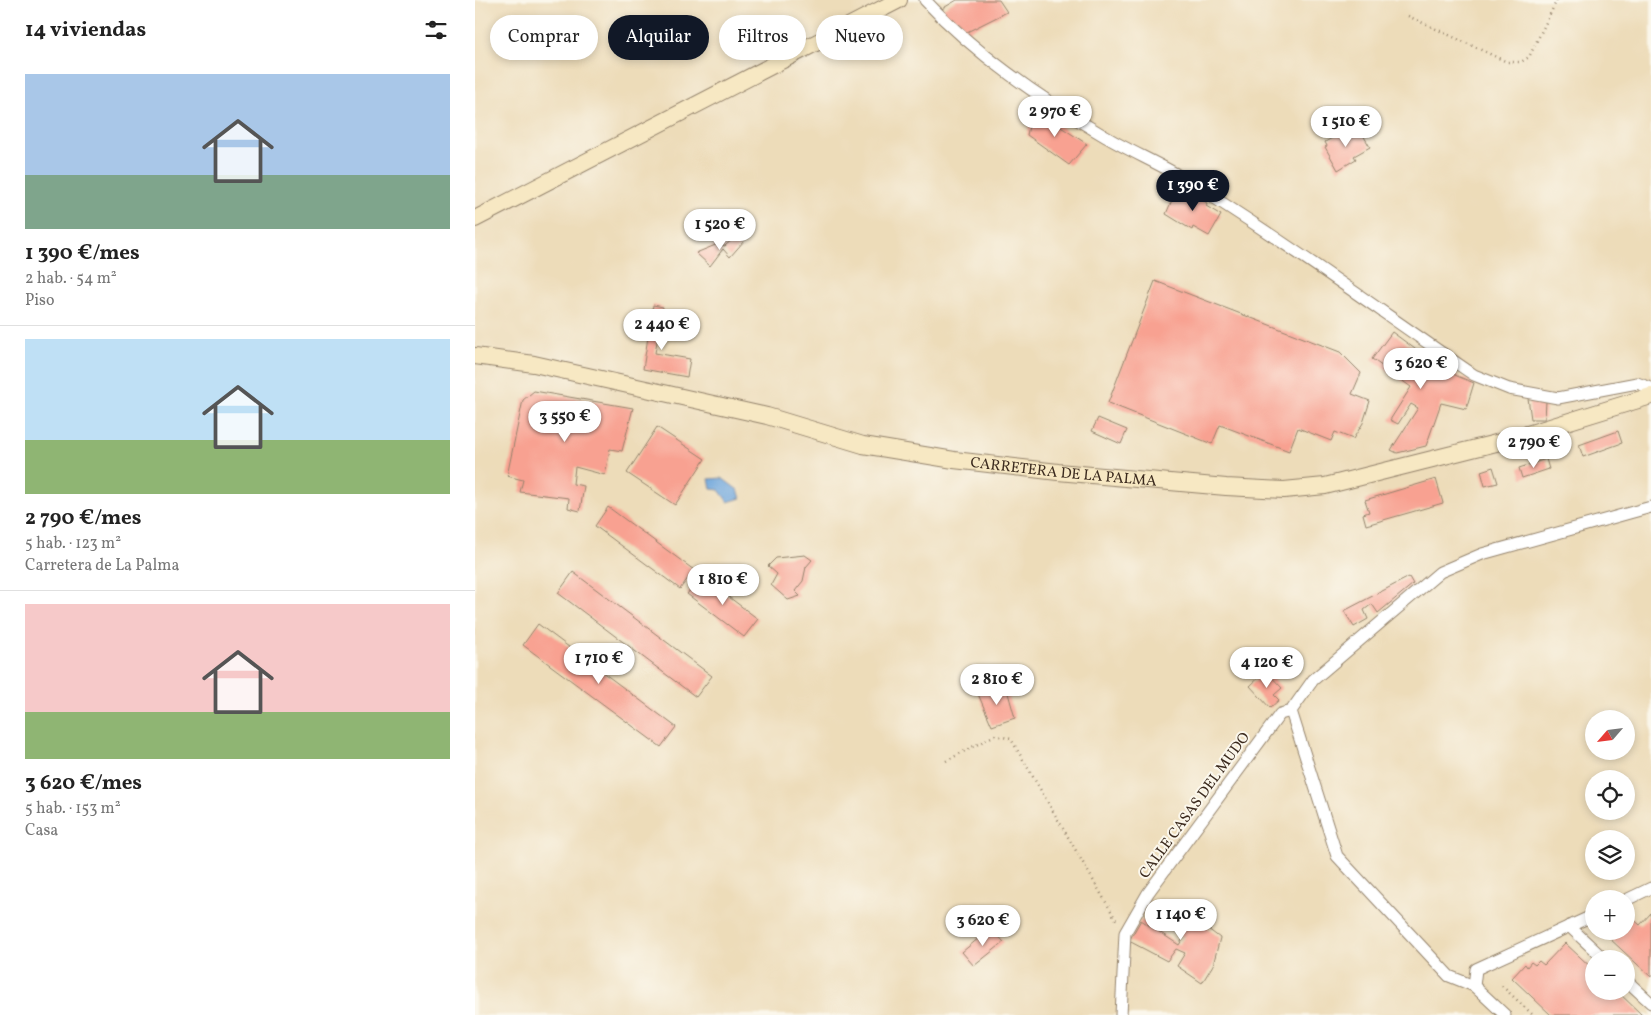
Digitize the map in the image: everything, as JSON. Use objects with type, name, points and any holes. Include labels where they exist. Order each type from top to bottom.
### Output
[{"type":"main road","points":[[475,219],[899,0]]},
{"type":"main road","name":"CARRETERA DE LA PALMA","points":[[475,356],[534,364],[748,412],[863,445],[954,460],[1058,472],[1226,487],[1284,490],[1325,486],[1499,443],[1651,396]]},
{"type":"street","points":[[925,0],[987,56],[1046,100],[1107,137],[1175,174],[1242,217],[1474,375],[1509,389],[1558,398],[1637,383],[1651,388]]},
{"type":"street","name":"CALLE CASAS DEL MUDO","points":[[1121,1015],[1125,934],[1148,893],[1281,714],[1291,711],[1313,680],[1441,572],[1481,554],[1651,507]]},
{"type":"street","points":[[1291,711],[1337,856],[1449,976],[1474,986],[1505,1015]]},
{"type":"street","points":[[1635,896],[1651,888]]},
{"type":"street","points":[[1474,986],[1476,969],[1585,918]]},
{"type":"street","points":[[1569,926],[1594,950]]},
{"type":"street","points":[[1635,988],[1651,1003]]},
{"type":"path","points":[[1408,16],[1507,62],[1521,62],[1529,57],[1538,34],[1557,0]]},
{"type":"path","points":[[946,761],[995,735],[1011,739],[1116,923],[1129,927]]},
{"type":"path","points":[[1502,986],[1533,1015]]},
{"type":"water","points":[[722,478],[738,490],[741,498],[728,502],[719,490],[711,489],[709,479]]},
{"type":"building","points":[[957,0],[999,0],[1007,12],[965,33],[940,10]]},
{"type":"building","points":[[1033,109],[1087,144],[1069,165],[1027,135]]},
{"type":"building","points":[[1359,128],[1370,147],[1354,156],[1356,159],[1338,170],[1325,147],[1327,146],[1325,142],[1341,133],[1343,137]]},
{"type":"building","points":[[1178,186],[1207,203],[1206,206],[1221,215],[1209,236],[1193,227],[1192,230],[1166,214]]},
{"type":"building","points":[[735,237],[744,241],[730,257],[723,249],[710,266],[696,253],[718,244],[725,246]]},
{"type":"building","points":[[1155,281],[1340,352],[1361,373],[1352,394],[1370,401],[1363,423],[1353,439],[1335,432],[1331,441],[1298,428],[1289,451],[1220,425],[1212,444],[1108,403]]},
{"type":"building","points":[[653,305],[663,307],[655,353],[690,359],[687,377],[643,369]]},
{"type":"building","points":[[1392,332],[1430,360],[1457,376],[1474,383],[1466,409],[1441,403],[1426,446],[1397,453],[1391,450],[1418,408],[1411,404],[1398,424],[1390,420],[1411,387],[1372,359]]},
{"type":"building","points":[[534,391],[633,408],[622,451],[610,449],[605,475],[575,467],[573,484],[584,486],[580,511],[568,508],[569,498],[520,492],[523,480],[507,476],[523,400]]},
{"type":"building","points":[[1528,398],[1546,401],[1545,419],[1531,419]]},
{"type":"building","points":[[1098,418],[1127,430],[1121,444],[1092,431]]},
{"type":"building","points":[[657,427],[705,459],[675,505],[627,473]]},
{"type":"building","points":[[1618,431],[1622,443],[1583,457],[1579,445]]},
{"type":"building","points":[[1546,459],[1549,469],[1522,478],[1519,468]]},
{"type":"building","points":[[1493,467],[1498,483],[1485,486],[1481,471]]},
{"type":"building","points":[[1436,479],[1443,503],[1366,525],[1363,514],[1369,512],[1365,500]]},
{"type":"building","points":[[608,507],[694,570],[680,589],[595,526]]},
{"type":"building","points":[[805,555],[812,560],[806,567],[803,581],[795,591],[800,596],[788,600],[771,585],[777,574],[768,566],[776,558]]},
{"type":"building","points":[[573,572],[712,676],[696,697],[558,593]]},
{"type":"building","points":[[701,576],[758,619],[744,637],[687,594]]},
{"type":"building","points":[[1409,577],[1413,584],[1378,613],[1372,604],[1364,610],[1368,619],[1354,627],[1344,611]]},
{"type":"building","points":[[538,624],[676,727],[661,747],[523,645]]},
{"type":"building","points":[[1266,671],[1282,688],[1274,695],[1279,700],[1270,708],[1250,686]]},
{"type":"building","points":[[1006,686],[1015,718],[992,726],[978,694]]},
{"type":"building","points":[[1170,900],[1220,938],[1213,965],[1202,983],[1177,966],[1185,953],[1176,949],[1167,961],[1129,941],[1141,920],[1179,945],[1184,937],[1158,920]]},
{"type":"building","points":[[1651,913],[1651,977],[1635,962],[1635,950],[1622,950],[1611,940],[1635,940],[1635,920],[1640,925]]},
{"type":"building","points":[[991,928],[1004,942],[974,966],[962,952]]},
{"type":"building","points":[[1565,943],[1585,962],[1585,1000],[1626,1000],[1642,1015],[1551,1015],[1512,978],[1525,964],[1527,967],[1531,962],[1535,965],[1539,961],[1544,965]]}]
